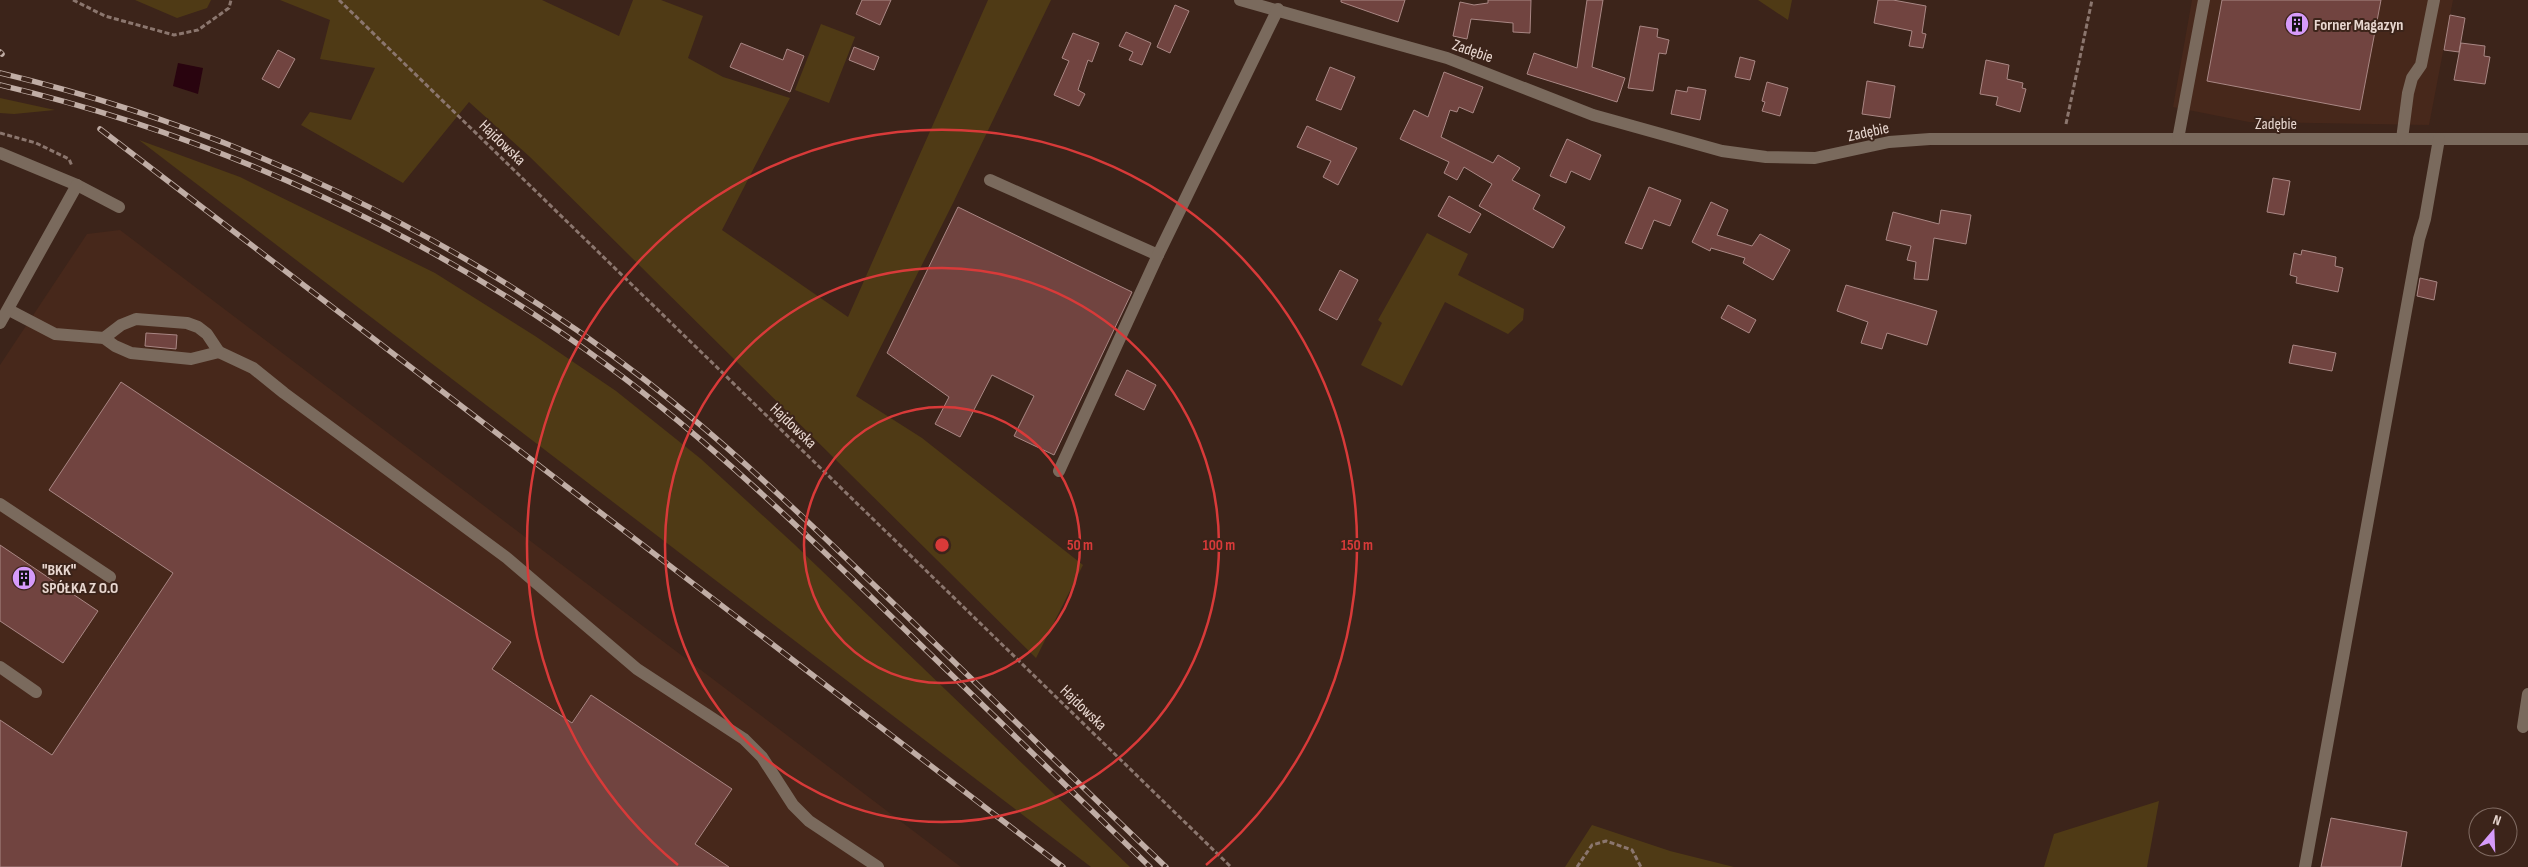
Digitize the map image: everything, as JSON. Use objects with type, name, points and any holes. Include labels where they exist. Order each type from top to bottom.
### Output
[{"type":"street","name":"Zadębie","points":[[1240,0],[1278,9],[1473,66],[1564,104],[1623,124],[1693,144],[1743,154],[1815,158],[1908,140],[2528,139]]},
{"type":"street","points":[[2178,139],[2204,0]]},
{"type":"street","points":[[2402,139],[2408,92],[2412,78],[2422,65],[2434,0]]},
{"type":"street","points":[[1059,471],[1158,256],[1278,9]]},
{"type":"street","points":[[2306,867],[2418,239],[2425,219],[2439,139]]},
{"type":"street","points":[[0,153],[77,185],[119,207]]},
{"type":"street","points":[[990,180],[1158,256]]},
{"type":"street","points":[[0,323],[9,310],[77,185]]},
{"type":"street","points":[[9,310],[56,334],[104,338],[115,346],[131,353],[190,359],[219,352]]},
{"type":"street","points":[[104,338],[121,325],[136,319],[186,323],[198,327],[207,334],[219,352],[254,368],[284,393],[507,558],[637,669],[744,739],[762,756],[793,804],[809,821],[878,867]]},
{"type":"street","points":[[0,504],[110,577]]},
{"type":"street","points":[[0,668],[36,692]]},
{"type":"street","points":[[2523,726],[2528,694]]},
{"type":"path","points":[[73,0],[105,16],[174,35],[198,30],[230,8],[230,0]]},
{"type":"path","name":"Hajdowska","points":[[339,0],[1231,867]]},
{"type":"path","points":[[2064,139],[2092,0]]},
{"type":"path","points":[[0,133],[36,143],[69,159],[77,185]]},
{"type":"path","points":[[1577,867],[1592,845],[1606,840],[1632,850],[1641,867]]},
{"type":"shaded area","points":[[135,0],[211,0],[207,8],[177,18]]},
{"type":"shaded area","points":[[280,0],[542,0],[619,36],[633,0],[661,0],[703,16],[688,58],[723,77],[790,98],[722,230],[848,317],[988,0],[1051,0],[953,203],[856,396],[922,438],[1083,565],[1036,658],[530,157],[469,102],[403,183],[301,125],[310,112],[351,120],[375,68],[320,59],[330,20]]},
{"type":"shaded area","points":[[1758,0],[1792,0],[1788,20]]},
{"type":"shaded area","points":[[2192,0],[2453,0],[2429,125],[2249,122],[2173,107]]},
{"type":"shaded area","points":[[821,24],[855,37],[829,103],[795,90]]},
{"type":"shaded area","points":[[178,63],[203,68],[198,94],[173,86]]},
{"type":"shaded area","points":[[0,98],[55,110],[14,114],[0,113]]},
{"type":"shaded area","points":[[139,140],[240,177],[435,273],[535,336],[616,391],[701,459],[795,545],[1130,867],[1091,867]]},
{"type":"shaded area","points":[[120,230],[961,867],[0,867],[0,365],[87,234]]},
{"type":"shaded area","points":[[1427,233],[1468,254],[1458,275],[1524,309],[1523,320],[1508,334],[1445,302],[1402,386],[1361,365],[1382,323],[1378,320]]},
{"type":"shaded area","points":[[2159,801],[2147,867],[2044,867],[2054,834]]},
{"type":"shaded area","points":[[1592,825],[1670,851],[1734,867],[1565,867]]},
{"type":"building","points":[[862,0],[891,0],[880,25],[856,14]]},
{"type":"building","points":[[1341,0],[1405,0],[1398,22],[1341,2]]},
{"type":"building","points":[[1488,0],[1531,0],[1530,33],[1513,32],[1513,23],[1471,19],[1467,39],[1453,36],[1460,2],[1474,5],[1488,3]]},
{"type":"building","points":[[1587,0],[1603,0],[1592,67],[1625,78],[1617,102],[1527,74],[1534,53],[1577,68]]},
{"type":"building","points":[[1878,0],[1893,0],[1926,6],[1922,33],[1926,34],[1923,48],[1909,46],[1912,31],[1874,23]]},
{"type":"building","name":"Forner Magazyn","points":[[2222,0],[2381,0],[2360,110],[2207,81]]},
{"type":"building","points":[[1175,5],[1189,11],[1170,53],[1157,47]]},
{"type":"building","points":[[2450,15],[2465,18],[2459,52],[2444,50]]},
{"type":"building","points":[[1640,26],[1658,29],[1657,37],[1669,40],[1666,54],[1659,53],[1653,91],[1628,88]]},
{"type":"building","points":[[1126,32],[1151,43],[1142,65],[1129,60],[1133,52],[1119,46]]},
{"type":"building","points":[[1073,33],[1099,43],[1092,62],[1088,60],[1078,90],[1085,94],[1079,106],[1054,95],[1069,61],[1062,58]]},
{"type":"building","points":[[741,43],[783,60],[787,49],[804,56],[790,92],[730,67]]},
{"type":"building","points":[[2461,43],[2485,46],[2484,56],[2490,57],[2485,84],[2454,80]]},
{"type":"building","points":[[854,47],[879,57],[874,70],[849,60]]},
{"type":"building","points":[[278,50],[295,59],[279,88],[262,79]]},
{"type":"building","points":[[1740,57],[1755,61],[1750,80],[1735,77]]},
{"type":"building","points":[[1986,60],[2009,65],[2007,79],[2023,83],[2022,88],[2026,89],[2020,112],[1996,105],[1998,97],[1980,94]]},
{"type":"building","points":[[1330,67],[1355,77],[1341,110],[1316,100]]},
{"type":"building","points":[[1444,72],[1483,87],[1473,113],[1459,107],[1457,112],[1450,110],[1441,137],[1493,163],[1498,155],[1520,168],[1512,180],[1540,195],[1533,209],[1565,227],[1553,248],[1479,206],[1492,184],[1464,167],[1457,180],[1444,173],[1449,162],[1400,139],[1414,110],[1428,117]]},
{"type":"building","points":[[1867,81],[1895,86],[1890,118],[1862,114]]},
{"type":"building","points":[[1767,82],[1788,88],[1780,116],[1762,111],[1765,102],[1762,101]]},
{"type":"building","points":[[1688,87],[1706,90],[1700,120],[1671,114],[1676,90],[1687,92]]},
{"type":"building","points":[[1307,126],[1357,148],[1338,185],[1323,177],[1331,161],[1297,147]]},
{"type":"building","points":[[1567,139],[1601,155],[1590,180],[1571,171],[1566,183],[1550,176]]},
{"type":"building","points":[[2273,178],[2290,181],[2284,215],[2267,212]]},
{"type":"building","points":[[1649,187],[1681,200],[1670,226],[1654,220],[1642,249],[1625,243]]},
{"type":"building","points":[[1449,196],[1481,214],[1470,233],[1438,216]]},
{"type":"building","points":[[1711,202],[1728,210],[1717,235],[1752,246],[1760,234],[1790,250],[1773,280],[1743,263],[1745,258],[1711,248],[1710,251],[1692,242]]},
{"type":"building","points":[[958,207],[1132,292],[1054,455],[1014,436],[1034,396],[992,375],[960,437],[935,424],[949,397],[887,353]]},
{"type":"building","points":[[1941,210],[1971,215],[1966,244],[1934,238],[1928,280],[1914,279],[1916,262],[1907,260],[1911,246],[1886,240],[1893,212],[1939,224]]},
{"type":"building","points":[[2302,250],[2336,257],[2335,266],[2343,268],[2338,292],[2296,283],[2297,277],[2290,275],[2294,253],[2301,255]]},
{"type":"building","points":[[1340,270],[1358,280],[1337,320],[1319,310]]},
{"type":"building","points":[[2420,278],[2437,282],[2434,300],[2417,296]]},
{"type":"building","points":[[1846,285],[1937,311],[1927,345],[1887,333],[1882,349],[1861,343],[1868,322],[1837,311]]},
{"type":"building","points":[[1728,305],[1756,320],[1749,333],[1721,318]]},
{"type":"building","points":[[146,333],[177,335],[176,349],[145,346]]},
{"type":"building","points":[[2293,345],[2336,353],[2332,371],[2289,363]]},
{"type":"building","points":[[1127,370],[1156,385],[1144,410],[1115,395]]},
{"type":"building","points":[[121,382],[511,642],[492,669],[572,723],[591,695],[732,789],[695,844],[729,867],[0,867],[0,720],[52,755],[173,573],[49,490]]},
{"type":"building","name":"\"BKK\" SPÓŁKA Z O.O","points":[[0,545],[98,611],[63,663],[0,621]]},
{"type":"building","points":[[2331,818],[2407,832],[2401,867],[2321,867]]},
{"type":"railway","points":[[0,73],[87,96],[173,124],[257,156],[339,192],[419,233],[497,278],[572,327],[645,380],[761,478],[908,617],[1166,867]]},
{"type":"railway","points":[[0,85],[82,107],[162,132],[241,161],[318,195],[394,232],[467,273],[539,318],[646,395],[756,488],[1150,867]]},
{"type":"railway","points":[[100,129],[1063,867]]},
{"type":"place","name":"Forner Magazyn","points":[[2297,24]]},
{"type":"place","name":"\"BKK\" SPÓŁKA Z O.O","points":[[24,578]]}]
